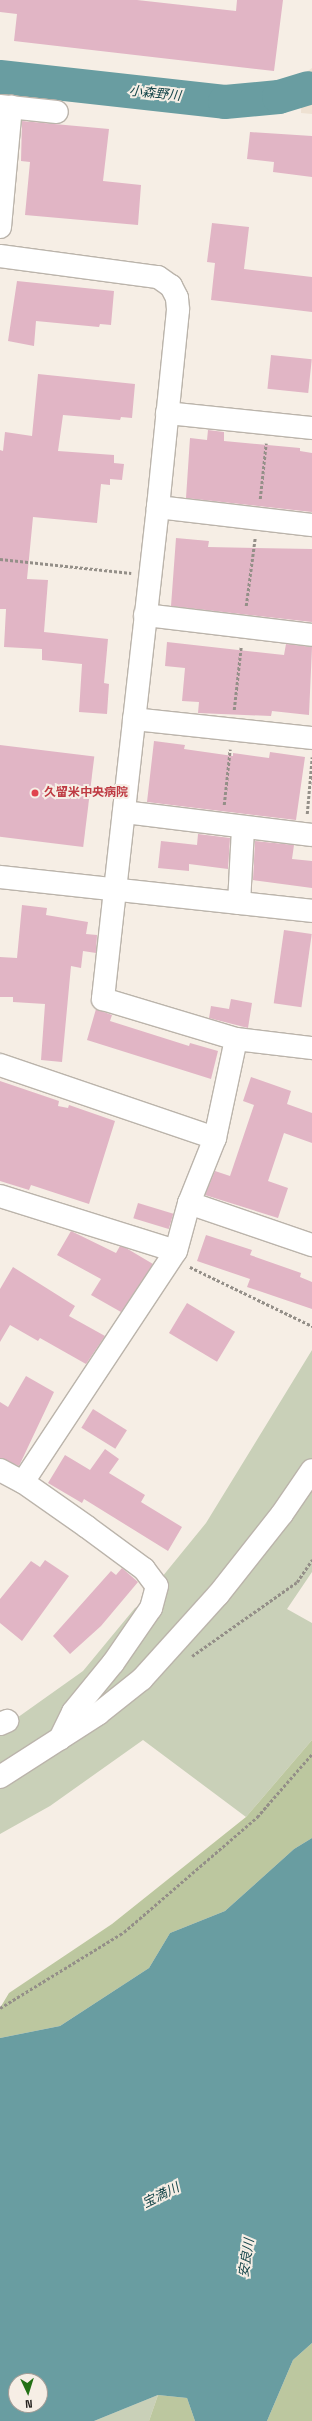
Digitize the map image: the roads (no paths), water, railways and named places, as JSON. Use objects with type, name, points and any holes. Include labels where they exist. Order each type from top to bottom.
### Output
[{"type":"street","points":[[0,227],[6,107],[57,112]]},
{"type":"street","points":[[0,256],[158,277],[171,286],[178,310],[158,507],[149,574],[103,999],[236,1039],[312,1048]]},
{"type":"street","points":[[167,413],[312,428]]},
{"type":"street","points":[[158,507],[312,525]]},
{"type":"street","points":[[145,615],[312,635]]},
{"type":"street","points":[[134,719],[312,738]]},
{"type":"street","points":[[124,812],[308,835]]},
{"type":"street","points":[[239,903],[243,828]]},
{"type":"street","points":[[0,877],[312,911]]},
{"type":"street","points":[[23,1482],[176,1251],[189,1203],[215,1138],[236,1039]]},
{"type":"street","points":[[0,1064],[215,1138]]},
{"type":"street","points":[[0,1196],[176,1251]]},
{"type":"street","points":[[189,1203],[312,1245]]},
{"type":"street","points":[[0,1470],[23,1482],[144,1569],[157,1586],[151,1608],[114,1663],[73,1712],[60,1739]]},
{"type":"street","points":[[0,1777],[98,1714],[142,1679],[218,1595],[282,1514],[312,1470]]},
{"type":"water","points":[[312,1838],[312,2343],[293,2360],[267,2421],[195,2421],[187,2398],[158,2395],[94,2421],[0,2421],[0,2038],[60,2026],[149,1968],[170,1933],[225,1911],[294,1849]]},
{"type":"waterway","name":"小森野川","points":[[0,77],[225,102],[279,97],[308,88]]},
{"type":"place","name":"久留米中央病院","points":[[35,793]]},
{"type":"water label","name":"宝満川","points":[[161,2196]]},
{"type":"water label","name":"安良川","points":[[247,2258]]}]
